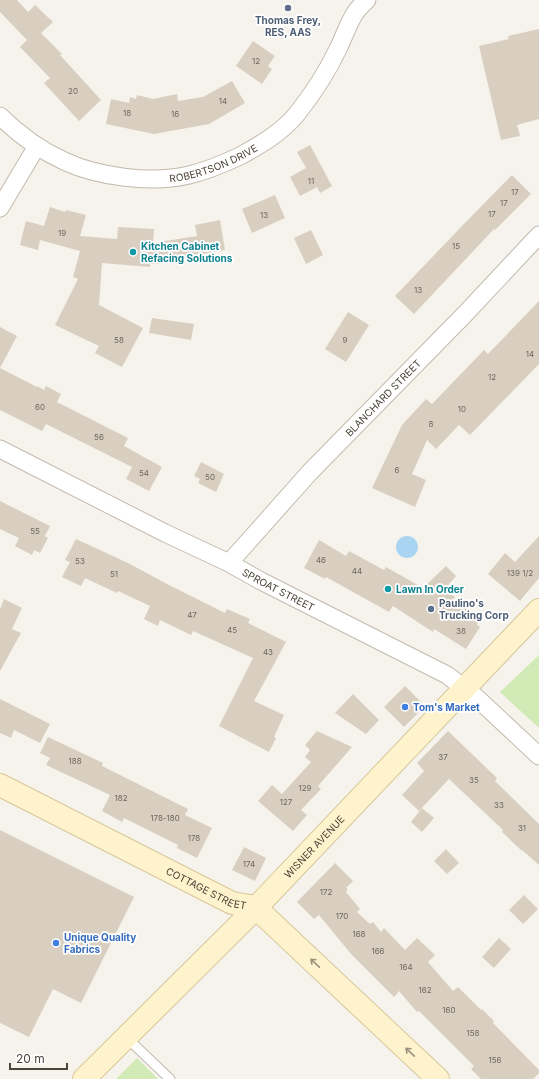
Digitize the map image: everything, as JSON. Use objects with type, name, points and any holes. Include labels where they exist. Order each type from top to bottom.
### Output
[{"type":"street","name":"ROBERTSON DRIVE","points":[[0,116],[12,128],[37,146],[64,161],[94,172],[131,178],[166,178],[188,175],[228,162],[264,142],[295,116],[310,96],[338,50],[356,6],[368,0]]},
{"type":"street","points":[[0,208],[37,146]]},
{"type":"street","name":"BLANCHARD STREET","points":[[229,563],[310,472],[438,342],[539,234]]},
{"type":"street","name":"SPROAT STREET","points":[[0,449],[165,533],[229,563],[261,581],[447,675],[465,688],[539,756]]},
{"type":"street","name":"WISNER AVENUE","points":[[84,1079],[255,907],[539,610]]},
{"type":"street","name":"COTTAGE STREET","points":[[0,785],[232,903],[255,907],[438,1079]]},
{"type":"lane","points":[[126,1037],[170,1079]]},
{"type":"green space","points":[[539,655],[539,728],[500,692]]},
{"type":"green space","points":[[137,1058],[158,1079],[116,1079]]},
{"type":"water","points":[[407,536],[411,537],[417,543],[417,551],[411,557],[407,558],[403,557],[397,551],[396,547],[397,543],[403,537]]},
{"type":"building","points":[[0,0],[17,0],[28,12],[35,5],[53,22],[41,33],[62,54],[60,55],[101,100],[79,121],[44,83],[50,78],[20,47],[27,40],[0,12]]},
{"type":"building","points":[[539,29],[539,119],[517,125],[520,136],[501,140],[479,46],[509,39],[508,36]]},
{"type":"building","points":[[253,41],[275,56],[268,66],[272,69],[262,84],[236,66]]},
{"type":"building","points":[[232,81],[245,103],[209,124],[154,134],[106,124],[111,99],[129,103],[130,97],[136,99],[137,95],[153,99],[177,94],[178,101],[203,97]]},
{"type":"building","points":[[310,145],[332,186],[320,193],[317,187],[300,196],[290,177],[306,168],[297,152]]},
{"type":"building","points":[[512,175],[531,194],[495,230],[494,229],[414,314],[395,296]]},
{"type":"building","points":[[275,195],[285,218],[252,233],[242,209]]},
{"type":"building","points":[[50,207],[65,212],[66,210],[86,215],[80,236],[117,239],[118,227],[154,229],[153,243],[197,236],[195,225],[220,220],[225,250],[163,261],[162,264],[150,264],[150,267],[102,263],[99,305],[143,328],[122,367],[95,353],[99,346],[55,325],[78,279],[73,277],[80,251],[40,240],[38,250],[20,245],[26,221],[44,226]]},
{"type":"building","points":[[311,230],[323,255],[306,264],[294,238]]},
{"type":"building","points":[[539,301],[539,364],[470,435],[459,425],[436,449],[427,440],[412,474],[426,480],[415,507],[372,488],[402,425],[426,399],[432,404],[484,350],[488,354]]},
{"type":"building","points":[[348,312],[369,325],[346,362],[325,349]]},
{"type":"building","points":[[152,318],[194,324],[191,340],[149,333]]},
{"type":"building","points":[[0,327],[17,336],[0,368]]},
{"type":"building","points":[[0,368],[44,390],[46,386],[61,394],[57,402],[128,438],[124,446],[162,467],[149,491],[126,479],[132,467],[46,424],[42,431],[0,410]]},
{"type":"building","points":[[201,462],[224,474],[216,492],[198,483],[200,479],[194,476]]},
{"type":"building","points":[[0,501],[50,526],[45,536],[48,538],[40,553],[34,550],[32,555],[15,546],[19,538],[0,529]]},
{"type":"building","points":[[539,536],[539,578],[520,601],[488,574],[505,553],[515,562]]},
{"type":"building","points":[[76,539],[130,564],[225,613],[227,609],[250,619],[248,623],[286,642],[254,701],[284,715],[274,737],[276,738],[269,752],[219,726],[253,658],[193,631],[191,635],[160,620],[158,626],[144,619],[150,606],[118,591],[117,593],[85,578],[81,586],[62,577],[70,562],[65,560]]},
{"type":"building","points":[[319,540],[346,556],[349,551],[384,570],[386,567],[423,588],[446,566],[456,576],[444,590],[455,597],[453,600],[481,617],[477,625],[480,627],[466,649],[434,629],[433,632],[393,606],[389,612],[326,577],[325,579],[304,568]]},
{"type":"building","points":[[4,599],[22,608],[12,629],[21,633],[0,671],[0,609]]},
{"type":"building","name":"Tom's Market","points":[[405,686],[425,706],[404,727],[384,707]]},
{"type":"building","points":[[353,694],[379,720],[366,734],[335,713]]},
{"type":"building","points":[[0,699],[50,724],[40,743],[14,730],[11,738],[0,733]]},
{"type":"building","points":[[317,731],[352,747],[318,786],[321,789],[301,810],[307,815],[293,831],[258,801],[272,785],[282,794],[311,762],[305,757],[310,750],[305,745]]},
{"type":"building","points":[[448,731],[497,778],[495,781],[539,824],[539,865],[502,832],[503,830],[449,779],[419,811],[402,795],[424,771],[417,763]]},
{"type":"building","points":[[48,737],[103,763],[102,766],[188,809],[185,815],[212,828],[197,858],[177,848],[178,845],[124,818],[122,822],[102,811],[110,795],[46,765],[50,758],[40,753]]},
{"type":"building","points":[[422,808],[434,818],[422,832],[411,822]]},
{"type":"building","name":"Unique Quality Fabrics","points":[[0,830],[134,897],[81,1003],[53,989],[29,1037],[0,1023]]},
{"type":"building","points":[[244,847],[266,858],[255,881],[232,870]]},
{"type":"building","points":[[446,849],[459,863],[447,874],[434,861]]},
{"type":"building","points":[[335,863],[353,881],[346,888],[348,889],[346,892],[360,909],[357,912],[370,924],[373,922],[381,932],[384,928],[405,950],[417,938],[435,955],[428,962],[453,991],[458,987],[481,1010],[482,1009],[494,1021],[493,1023],[539,1070],[539,1073],[533,1079],[481,1079],[471,1069],[474,1066],[419,1011],[417,1012],[399,991],[394,997],[351,954],[319,915],[314,919],[297,902]]},
{"type":"building","points":[[524,895],[538,909],[523,924],[509,910]]},
{"type":"building","points":[[499,938],[511,949],[494,968],[482,957]]},
{"type":"place","name":"Thomas Frey, RES, AAS","points":[[288,8]]},
{"type":"place","name":"Kitchen Cabinet Refacing Solutions","points":[[133,252]]},
{"type":"place","name":"Lawn In Order","points":[[388,589]]},
{"type":"place","name":"Paulino's Trucking Corp","points":[[431,609]]},
{"type":"place","name":"Tom's Market","points":[[405,707]]},
{"type":"place","name":"Unique Quality Fabrics","points":[[56,943]]}]
